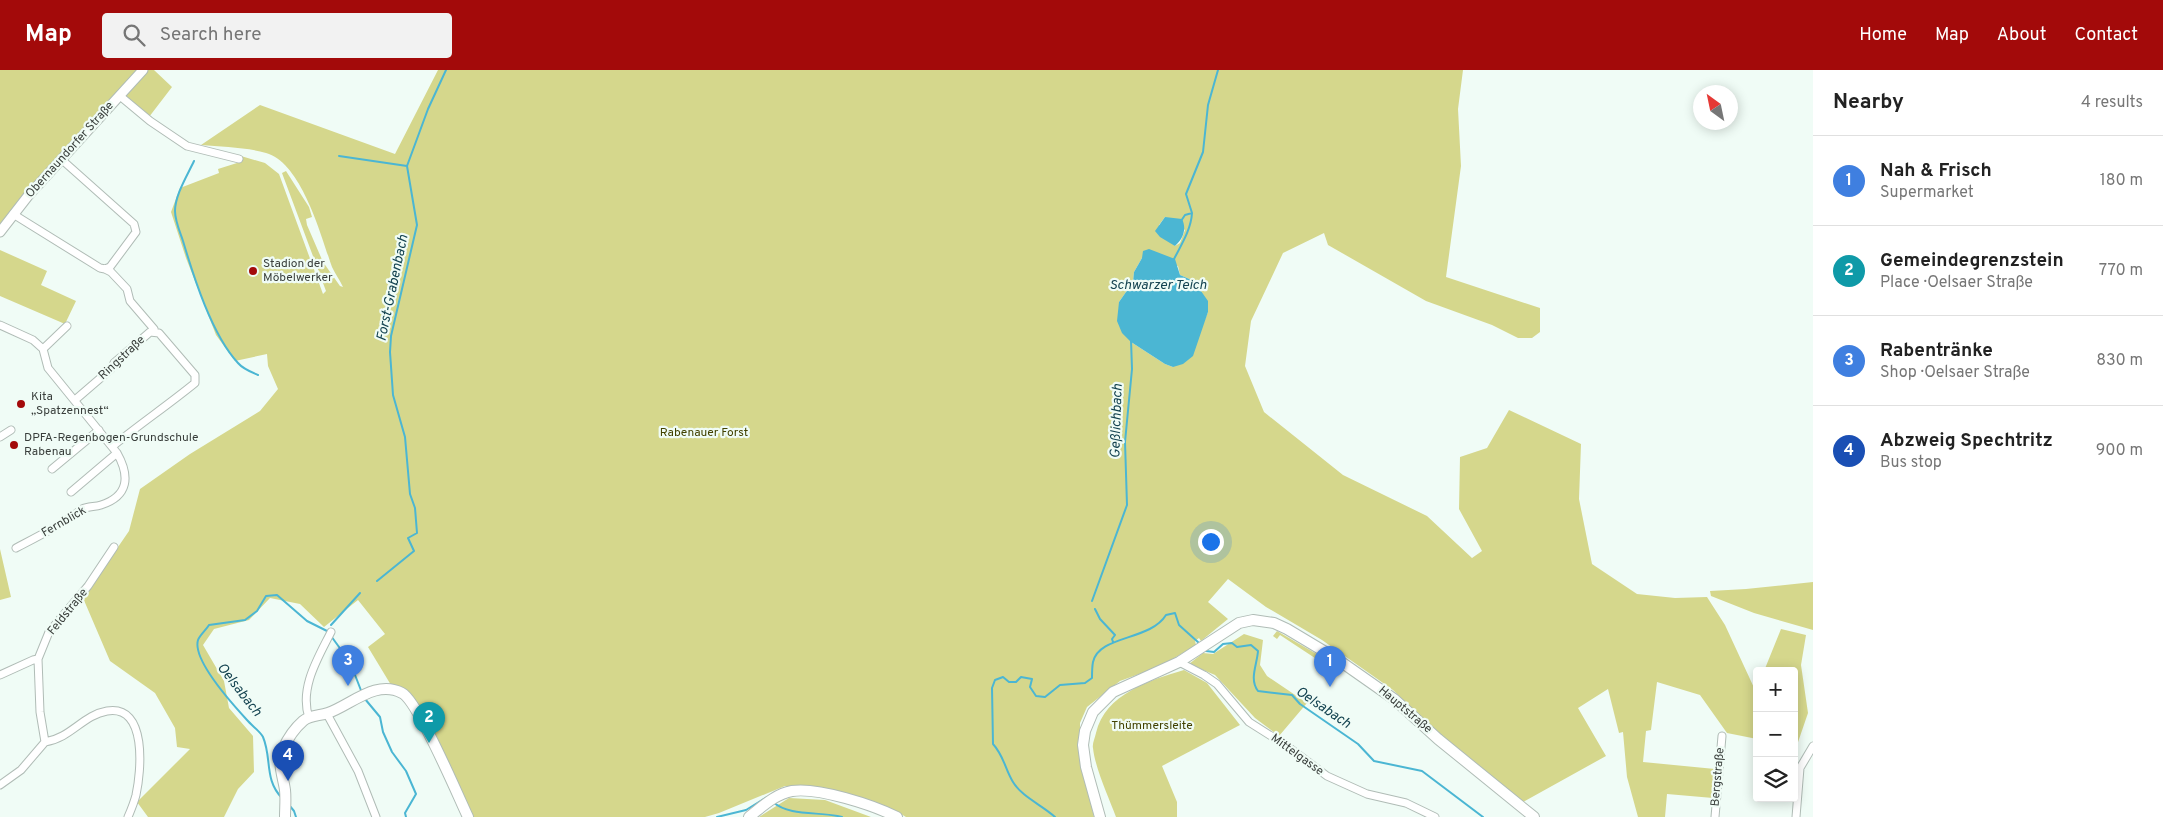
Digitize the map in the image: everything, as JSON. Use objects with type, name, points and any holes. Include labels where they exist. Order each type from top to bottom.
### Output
[{"type":"main road","name":"Hauptstraße","points":[[1178,662],[1239,623],[1253,620],[1265,621],[1288,629],[1316,645],[1394,699],[1438,739],[1534,817]]},
{"type":"main road","points":[[1100,817],[1086,767],[1085,731],[1090,718],[1102,701],[1113,692],[1178,662]]},
{"type":"main road","points":[[284,817],[285,802],[280,762],[283,749],[298,726],[309,718],[327,714],[363,695],[385,688],[403,693],[417,710],[468,817]]},
{"type":"main road","points":[[749,817],[771,800],[792,791],[832,795],[885,811],[897,817]]},
{"type":"street","name":"Obernaundorfer Straße","points":[[0,232],[61,159],[143,70]]},
{"type":"street","points":[[120,96],[150,121],[187,146],[239,159]]},
{"type":"street","points":[[61,159],[134,224],[136,232],[110,267],[105,269]]},
{"type":"street","points":[[14,214],[100,268],[111,272],[127,289],[130,301],[154,329]]},
{"type":"street","points":[[0,326],[33,340],[43,349],[48,368],[115,450],[71,492]]},
{"type":"street","points":[[43,349],[67,326]]},
{"type":"street","name":"Ringstraße","points":[[75,400],[150,332],[159,333],[195,375],[195,382],[168,405],[155,412],[115,450]]},
{"type":"street","points":[[0,437],[11,430]]},
{"type":"street","points":[[52,469],[100,430]]},
{"type":"street","name":"Fernblick","points":[[16,548],[84,508],[101,505],[122,492],[126,480],[122,462],[115,450]]},
{"type":"street","name":"Feldstraße","points":[[45,742],[40,712],[38,659],[49,632],[102,568],[114,547]]},
{"type":"street","points":[[309,718],[306,706],[308,685],[314,665],[330,635]]},
{"type":"street","points":[[0,675],[38,659]]},
{"type":"street","name":"Mittelgasse","points":[[1178,662],[1217,684],[1249,722],[1287,746],[1327,776],[1367,794],[1406,803],[1435,817]]},
{"type":"street","points":[[0,785],[21,770],[45,742],[56,740],[92,717],[106,711],[115,711],[127,715],[134,722],[138,731],[139,768],[136,794],[127,817]]},
{"type":"street","points":[[327,714],[358,771],[376,817]]},
{"type":"street","name":"Bergstraße","points":[[1715,817],[1722,736]]},
{"type":"street","points":[[1796,817],[1800,768],[1813,746]]},
{"type":"green space","points":[[0,70],[143,70],[0,227]]},
{"type":"green space","points":[[148,70],[154,70],[172,87],[149,117],[125,99],[124,95]]},
{"type":"green space","name":"Rabenauer Forst","points":[[438,70],[1463,70],[1458,109],[1461,166],[1446,277],[1540,308],[1540,332],[1532,338],[1518,338],[1492,325],[1426,301],[1328,245],[1324,233],[1283,253],[1251,321],[1245,366],[1264,412],[1343,475],[1427,516],[1472,558],[1482,551],[1459,509],[1460,457],[1487,448],[1509,410],[1581,444],[1579,499],[1592,564],[1637,594],[1675,598],[1707,597],[1725,625],[1753,686],[1753,738],[1727,733],[1700,695],[1657,682],[1651,730],[1646,731],[1643,762],[1715,769],[1713,798],[1667,794],[1665,817],[1638,817],[1627,777],[1623,732],[1619,733],[1608,689],[1578,708],[1606,756],[1523,802],[1437,733],[1393,690],[1322,640],[1266,607],[1228,579],[1208,602],[1228,619],[1201,641],[1199,638],[1195,641],[1196,645],[1161,666],[1120,681],[1087,707],[1080,723],[1080,753],[1094,817],[906,817],[896,811],[841,794],[785,786],[705,817],[469,817],[421,716],[394,690],[368,647],[385,634],[358,600],[324,627],[300,604],[270,598],[249,620],[214,629],[203,645],[224,681],[229,708],[253,736],[254,772],[238,789],[224,817],[148,817],[137,802],[190,749],[177,747],[175,728],[155,693],[110,661],[83,598],[129,531],[140,489],[190,454],[260,411],[278,389],[268,366],[267,354],[235,361],[216,335],[186,258],[171,212],[180,188],[219,173],[218,169],[237,163],[241,156],[265,163],[279,174],[323,294],[326,291],[282,173],[286,171],[309,207],[312,217],[306,219],[307,225],[323,262],[340,286],[343,287],[332,267],[316,220],[300,185],[279,159],[266,153],[242,148],[201,145],[260,105],[395,154]],"holes":[[[1165,217],[1185,230],[1180,243],[1175,246],[1159,225]],[[1142,258],[1178,266],[1180,275],[1194,281],[1208,312],[1203,324],[1173,367],[1165,364],[1131,342],[1119,302],[1133,282],[1134,272]]]},
{"type":"green space","points":[[0,250],[47,271],[41,285],[76,301],[65,324],[0,296]]},
{"type":"green space","points":[[0,549],[11,597],[0,600]]},
{"type":"green space","points":[[1813,582],[1813,630],[1754,613],[1711,596],[1710,591],[1746,589]]},
{"type":"green space","points":[[1781,629],[1806,635],[1801,665],[1808,713],[1798,742],[1798,667],[1766,667]]},
{"type":"green space","points":[[1277,631],[1327,660],[1326,667],[1322,668],[1324,664],[1280,635],[1277,639],[1273,636]]},
{"type":"green space","points":[[1244,634],[1263,640],[1260,665],[1267,676],[1307,703],[1279,736],[1255,718],[1215,675],[1189,664],[1203,653],[1213,654]]},
{"type":"green space","name":"Thümmersleite","points":[[1184,670],[1207,683],[1240,725],[1162,766],[1177,802],[1177,817],[1116,817],[1094,756],[1093,745],[1101,720],[1109,708],[1131,691],[1144,684]]},
{"type":"green space","points":[[789,798],[825,800],[871,817],[759,817]]},
{"type":"water","points":[[1165,217],[1182,219],[1184,226],[1183,234],[1175,246],[1160,237],[1155,231]]},
{"type":"water","name":"Schwarzer Teich","points":[[1149,249],[1175,259],[1180,275],[1194,281],[1208,301],[1208,312],[1193,356],[1183,364],[1173,367],[1165,364],[1131,342],[1122,333],[1117,321],[1119,302],[1133,282],[1134,272],[1142,258],[1143,251]]},
{"type":"waterway","name":"Forst-Grabenbach","points":[[377,581],[414,551],[408,538],[417,533],[415,508],[410,494],[405,437],[393,395],[390,352],[391,336],[417,225],[407,166],[428,109],[446,70]]},
{"type":"waterway","name":"Geßlichbach","points":[[1181,221],[1185,215],[1192,213],[1186,194],[1203,152],[1208,105],[1218,70]]},
{"type":"waterway","points":[[339,156],[407,166]]},
{"type":"waterway","points":[[194,161],[177,199],[175,211],[178,226],[198,288],[220,337],[240,365],[258,375]]},
{"type":"waterway","points":[[1173,261],[1188,231],[1192,213]]},
{"type":"waterway","name":"Geßlichbach","points":[[1092,601],[1127,505],[1125,442],[1132,369],[1131,340]]},
{"type":"waterway","name":"Forst-Grabenbach","points":[[331,625],[360,593]]},
{"type":"waterway","name":"Oelsabach","points":[[282,798],[276,791],[270,776],[266,745],[263,737],[233,705],[216,683],[201,659],[198,640],[209,625],[245,620],[257,611],[266,596],[277,595],[307,621],[329,632]]},
{"type":"waterway","points":[[1095,609],[1100,619],[1115,635],[1112,639],[1113,642]]},
{"type":"waterway","name":"Oelsabach","points":[[1055,817],[1027,797],[1017,787],[1010,777],[1000,753],[993,744],[992,688],[995,680],[1003,677],[1009,682],[1016,682],[1021,677],[1032,679],[1030,687],[1036,696],[1045,697],[1060,685],[1085,683],[1092,678],[1093,662],[1097,653],[1115,642],[1149,630],[1166,615],[1175,613],[1179,625],[1199,643]]},
{"type":"waterway","name":"Oelsabach","points":[[331,636],[350,662],[362,693]]},
{"type":"waterway","name":"Oelsabach","points":[[1206,651],[1214,652],[1223,644],[1232,643],[1237,647],[1251,645],[1258,651],[1254,677],[1255,686],[1258,691],[1292,695],[1300,704],[1358,744],[1374,761],[1422,771],[1483,817]]},
{"type":"waterway","name":"Oelsabach","points":[[365,699],[380,717],[383,732],[392,752],[406,771],[416,794],[405,813],[406,817]]},
{"type":"waterway","name":"Oelsabach","points":[[717,817],[746,810],[767,797]]},
{"type":"waterway","name":"Oelsabach","points":[[773,802],[780,807],[797,812],[842,817]]},
{"type":"waterway","name":"Oelsabach","points":[[289,805],[296,817]]},
{"type":"place","name":"Stadion der Möbelwerker","points":[[253,271]]},
{"type":"place","name":"Kita „Spatzennest“","points":[[21,404]]},
{"type":"place","name":"DPFA-Regenbogen-Grundschule Rabenau","points":[[14,445]]},
{"type":"place","name":"Rabentränke","points":[[348,686]]},
{"type":"place","name":"Nah & Frisch","points":[[1330,687]]},
{"type":"place","name":"Gemeindegrenzstein","points":[[429,743]]},
{"type":"place","name":"Abzweig Spechtritz","points":[[288,781]]}]
